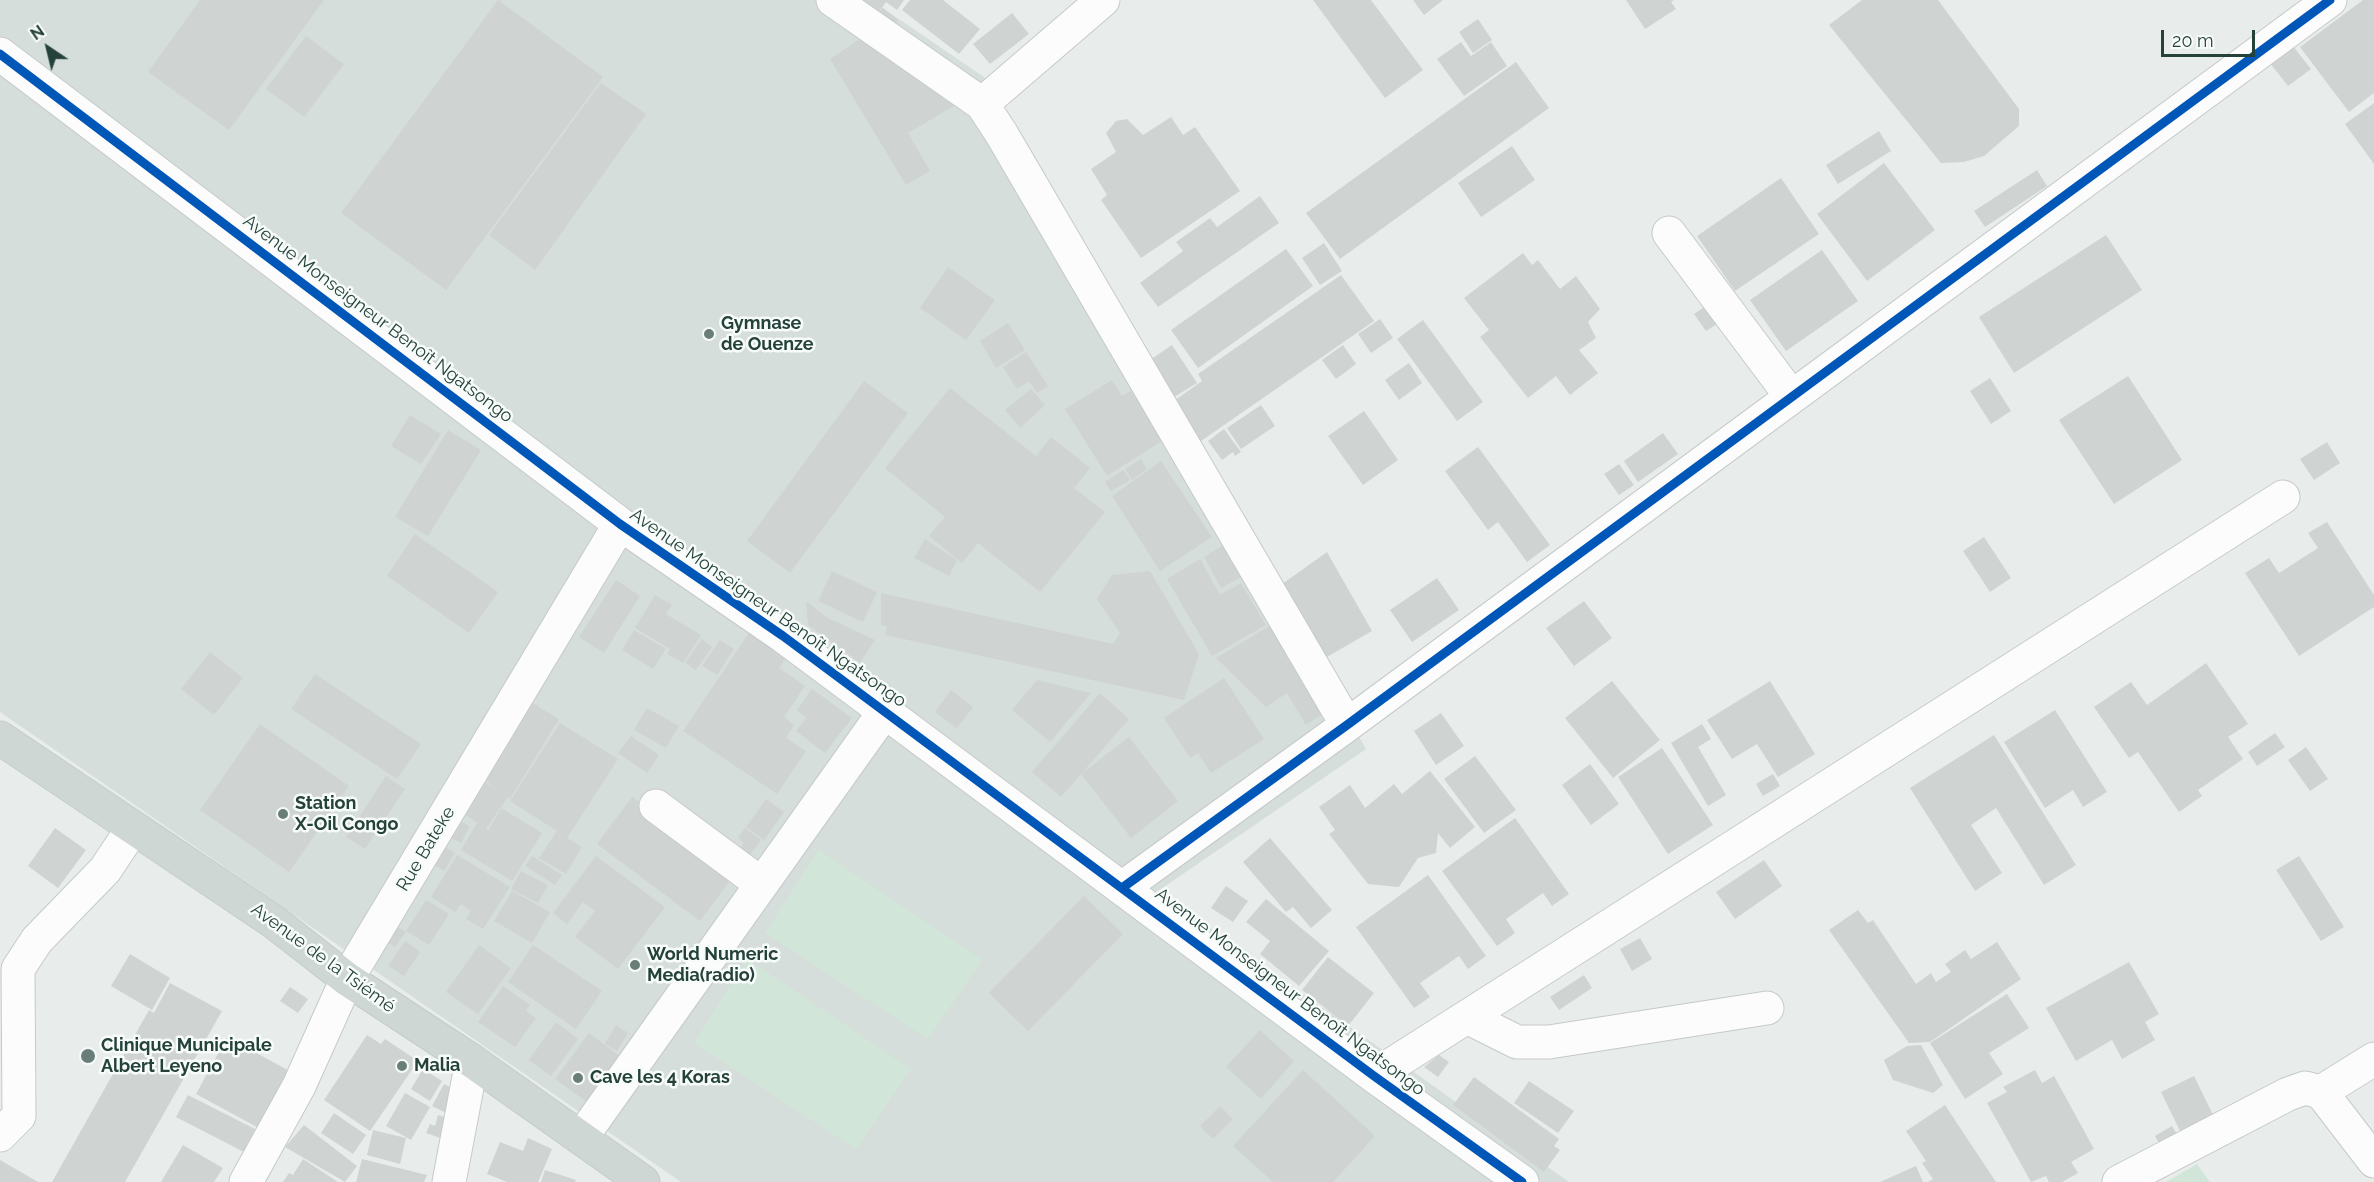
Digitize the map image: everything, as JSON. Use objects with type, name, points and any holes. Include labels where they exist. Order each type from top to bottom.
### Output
[{"type":"main road","name":"Avenue de la Tsiémé","points":[[0,738],[274,922],[347,979],[472,1061],[643,1182]]},
{"type":"street","points":[[833,0],[982,104],[1002,133],[1347,725]]},
{"type":"street","points":[[982,104],[1103,0]]},
{"type":"street","points":[[1122,888],[1347,725],[2330,0]]},
{"type":"street","name":"Avenue Monseigneur Benoît Ngatsongo","points":[[0,54],[620,524],[885,711],[1374,1076],[1522,1182]]},
{"type":"street","points":[[1669,232],[1791,396]]},
{"type":"street","points":[[1374,1076],[2283,497]]},
{"type":"street","name":"Rue Bateke","points":[[246,1182],[299,1086],[347,979],[620,524]]},
{"type":"street","points":[[581,1138],[760,883],[885,711]]},
{"type":"street","points":[[656,806],[760,883]]},
{"type":"street","points":[[0,1135],[19,1116],[18,969],[37,940],[105,870],[133,828]]},
{"type":"street","points":[[1467,1017],[1517,1042],[1549,1042],[1767,1008]]},
{"type":"street","points":[[2321,1092],[2374,1059]]},
{"type":"street","points":[[449,1182],[472,1061]]},
{"type":"street","points":[[2118,1182],[2288,1094],[2305,1088],[2321,1092],[2374,1161]]},
{"type":"shaded area","points":[[0,0],[871,0],[984,77],[1366,749],[1158,891],[1569,1182],[681,1182],[0,712]]},
{"type":"green space","points":[[819,850],[982,960],[928,1039],[765,933]]},
{"type":"green space","points":[[747,959],[911,1069],[856,1149],[694,1043]]},
{"type":"green space","points":[[2197,1164],[2210,1182],[2166,1182]]},
{"type":"building","points":[[200,0],[324,0],[229,130],[148,72]]},
{"type":"building","points":[[498,0],[603,77],[446,290],[341,213]]},
{"type":"building","points":[[843,0],[904,0],[897,10],[886,2],[878,13]]},
{"type":"building","points":[[910,0],[943,0],[980,29],[959,54],[902,10]]},
{"type":"building","points":[[1313,0],[1371,0],[1423,70],[1385,98]]},
{"type":"building","points":[[1413,0],[1443,0],[1424,15]]},
{"type":"building","points":[[1626,0],[1674,0],[1671,2],[1676,9],[1645,29]]},
{"type":"building","points":[[1862,0],[1938,0],[2019,109],[2019,126],[1984,156],[1964,162],[1941,163],[1829,25]]},
{"type":"building","points":[[2363,0],[2374,0],[2374,93],[2349,112],[2300,47]]},
{"type":"building","points":[[883,8],[898,20],[888,32],[873,19]]},
{"type":"building","points":[[1012,13],[1029,34],[990,64],[973,44]]},
{"type":"building","points":[[1478,19],[1492,40],[1473,53],[1459,32]]},
{"type":"building","points":[[306,36],[344,64],[304,117],[266,89]]},
{"type":"building","points":[[860,39],[954,106],[908,133],[930,171],[906,185],[830,59]]},
{"type":"building","points":[[2289,41],[2311,69],[2288,86],[2266,58]]},
{"type":"building","points":[[1461,42],[1471,56],[1491,42],[1507,66],[1464,96],[1437,59]]},
{"type":"building","points":[[1516,62],[1549,108],[1340,259],[1306,213]]},
{"type":"building","points":[[601,83],[646,114],[535,270],[489,235]]},
{"type":"building","points":[[2374,103],[2374,164],[2345,124]]},
{"type":"building","points":[[1171,117],[1183,135],[1195,127],[1240,191],[1141,258],[1101,200],[1107,195],[1091,169],[1116,152],[1106,133],[1116,121],[1127,119],[1143,135]]},
{"type":"building","points":[[1879,131],[1891,151],[1838,184],[1826,165]]},
{"type":"building","points":[[1512,146],[1535,180],[1481,217],[1458,183]]},
{"type":"building","points":[[1884,163],[1935,230],[1867,281],[1817,214]]},
{"type":"building","points":[[2037,170],[2047,186],[1985,227],[1974,211]]},
{"type":"building","points":[[1781,178],[1819,234],[1735,291],[1697,236]]},
{"type":"building","points":[[1260,196],[1279,223],[1158,307],[1140,283],[1183,251],[1176,242],[1210,218],[1217,227]]},
{"type":"building","points":[[2106,235],[2142,290],[2014,373],[1979,317]]},
{"type":"building","points":[[1324,243],[1342,271],[1320,285],[1302,258]]},
{"type":"building","points":[[1286,249],[1313,286],[1198,368],[1171,330]]},
{"type":"building","points":[[1822,250],[1858,301],[1786,351],[1750,300]]},
{"type":"building","points":[[1523,253],[1532,265],[1538,260],[1560,289],[1576,276],[1600,309],[1588,322],[1596,338],[1579,350],[1598,373],[1570,395],[1556,376],[1528,398],[1480,337],[1489,330],[1464,298]]},
{"type":"building","points":[[948,267],[995,300],[966,340],[920,308]]},
{"type":"building","points":[[1341,275],[1374,321],[1191,448],[1171,403],[1202,381],[1198,374]]},
{"type":"building","points":[[1716,299],[1728,317],[1706,331],[1694,314]]},
{"type":"building","points":[[1380,319],[1393,338],[1371,353],[1358,334]]},
{"type":"building","points":[[1423,320],[1483,402],[1457,421],[1397,339]]},
{"type":"building","points":[[1008,323],[1025,350],[996,368],[980,341]]},
{"type":"building","points":[[1172,345],[1197,383],[1171,399],[1147,362]]},
{"type":"building","points":[[1343,345],[1356,364],[1336,379],[1322,360]]},
{"type":"building","points":[[1026,352],[1048,386],[1037,393],[1029,381],[1017,389],[1003,367]]},
{"type":"building","points":[[1409,363],[1422,383],[1399,400],[1385,380]]},
{"type":"building","points":[[2128,376],[2182,460],[2114,504],[2059,420]]},
{"type":"building","points":[[1990,378],[2011,411],[1991,424],[1970,391]]},
{"type":"building","points":[[1112,380],[1122,396],[1131,391],[1162,441],[1107,476],[1065,409]]},
{"type":"building","points":[[864,381],[908,413],[790,573],[747,541]]},
{"type":"building","points":[[950,388],[1036,456],[1051,437],[1090,468],[1074,488],[1105,512],[1040,592],[978,543],[962,563],[929,536],[945,517],[885,468]]},
{"type":"building","points":[[1031,389],[1045,405],[1020,428],[1005,410]]},
{"type":"building","points":[[1261,405],[1275,426],[1241,449],[1227,428]]},
{"type":"building","points":[[1364,411],[1398,460],[1363,485],[1328,436]]},
{"type":"building","points":[[410,415],[441,434],[421,464],[391,446]]},
{"type":"building","points":[[1224,429],[1241,452],[1235,456],[1233,452],[1222,460],[1208,441]]},
{"type":"building","points":[[448,430],[481,450],[428,536],[395,517]]},
{"type":"building","points":[[1663,433],[1678,454],[1638,482],[1624,461]]},
{"type":"building","points":[[2327,442],[2340,463],[2314,480],[2300,459]]},
{"type":"building","points":[[1478,447],[1550,545],[1527,562],[1498,522],[1488,530],[1445,471]]},
{"type":"building","points":[[1141,459],[1147,469],[1132,480],[1125,469]]},
{"type":"building","points":[[1161,461],[1212,537],[1160,571],[1112,496]]},
{"type":"building","points":[[1619,464],[1634,485],[1619,495],[1604,474]]},
{"type":"building","points":[[1123,470],[1130,480],[1111,491],[1105,482]]},
{"type":"building","points":[[2327,522],[2374,595],[2374,607],[2299,656],[2245,573],[2269,558],[2279,573],[2318,548],[2308,533]]},
{"type":"building","points":[[415,534],[498,592],[469,633],[387,576]]},
{"type":"building","points":[[1984,537],[2011,578],[1990,592],[1963,551]]},
{"type":"building","points":[[925,539],[957,560],[949,576],[914,558]]},
{"type":"building","points":[[1225,544],[1243,576],[1221,588],[1204,557]]},
{"type":"building","points":[[1327,552],[1372,631],[1320,661],[1278,587]]},
{"type":"building","points":[[1200,559],[1220,595],[1241,583],[1266,625],[1212,656],[1167,579]]},
{"type":"building","points":[[832,571],[877,592],[863,622],[818,601]]},
{"type":"building","points":[[1150,571],[1199,654],[1184,700],[885,635],[887,626],[881,625],[881,593],[1113,644],[1120,633],[1097,599],[1112,575]]},
{"type":"building","points":[[1437,578],[1459,610],[1412,642],[1390,610]]},
{"type":"building","points":[[616,580],[640,596],[604,653],[579,637]]},
{"type":"building","points":[[655,595],[672,605],[666,614],[701,635],[683,663],[667,654],[670,649],[635,628]]},
{"type":"building","points":[[806,601],[826,617],[875,640],[860,663],[808,625]]},
{"type":"building","points":[[1584,601],[1612,638],[1574,666],[1546,628]]},
{"type":"building","points":[[1281,619],[1334,707],[1306,725],[1287,693],[1266,707],[1216,658]]},
{"type":"building","points":[[634,630],[666,649],[653,669],[622,650]]},
{"type":"building","points":[[749,633],[786,658],[779,668],[805,686],[784,717],[794,725],[786,738],[806,751],[777,794],[683,731]]},
{"type":"building","points":[[702,639],[712,647],[696,670],[685,663]]},
{"type":"building","points":[[720,640],[734,649],[717,675],[702,666]]},
{"type":"building","points":[[210,652],[243,678],[214,715],[181,689]]},
{"type":"building","points":[[2206,663],[2248,724],[2228,737],[2243,759],[2198,790],[2202,796],[2179,812],[2138,752],[2129,758],[2094,707],[2131,682],[2147,705]]},
{"type":"building","points":[[315,674],[421,744],[397,779],[291,709]]},
{"type":"building","points":[[1224,678],[1264,739],[1211,773],[1198,753],[1190,758],[1164,718]]},
{"type":"building","points":[[1037,680],[1091,693],[1050,742],[1012,710]]},
{"type":"building","points":[[1612,681],[1660,740],[1613,778],[1565,718]]},
{"type":"building","points":[[1770,681],[1815,754],[1778,777],[1757,744],[1732,759],[1707,720]]},
{"type":"building","points":[[812,689],[852,718],[825,753],[796,731],[806,718],[797,710]]},
{"type":"building","points":[[951,690],[973,707],[957,728],[935,712]]},
{"type":"building","points":[[1100,693],[1129,719],[1061,797],[1032,772]]},
{"type":"building","points":[[526,699],[559,719],[510,799],[508,797],[486,829],[488,831],[501,808],[542,833],[512,881],[461,850],[477,823],[456,808],[478,777],[506,796],[479,776]]},
{"type":"building","points":[[647,708],[679,726],[666,748],[634,730]]},
{"type":"building","points":[[2055,710],[2107,792],[2083,807],[2073,790],[2045,808],[2004,742]]},
{"type":"building","points":[[1441,713],[1464,746],[1436,765],[1414,731]]},
{"type":"building","points":[[560,723],[618,759],[567,838],[582,847],[566,874],[539,858],[557,831],[510,801]]},
{"type":"building","points":[[260,724],[349,786],[289,872],[200,810]]},
{"type":"building","points":[[1702,724],[1711,739],[1698,747],[1726,795],[1708,806],[1671,743]]},
{"type":"building","points":[[2275,733],[2285,747],[2257,766],[2248,752]]},
{"type":"building","points":[[1994,735],[2076,865],[2044,885],[1996,808],[1971,825],[2002,873],[1975,891],[1910,788]]},
{"type":"building","points":[[631,736],[659,755],[647,773],[618,753]]},
{"type":"building","points":[[1129,737],[1178,801],[1131,838],[1081,774]]},
{"type":"building","points":[[2306,747],[2328,779],[2310,791],[2288,760]]},
{"type":"building","points":[[1662,748],[1713,825],[1668,854],[1618,777]]},
{"type":"building","points":[[1475,756],[1516,810],[1484,833],[1444,779]]},
{"type":"building","points":[[1590,764],[1619,804],[1591,825],[1562,785]]},
{"type":"building","points":[[1430,771],[1475,827],[1450,848],[1438,833],[1436,853],[1418,858],[1399,887],[1368,884],[1329,834],[1335,830],[1319,807],[1350,785],[1365,808],[1394,784],[1402,794]]},
{"type":"building","points":[[1773,774],[1780,786],[1763,796],[1756,784]]},
{"type":"building","points":[[386,776],[405,789],[365,849],[346,837]]},
{"type":"building","points":[[632,797],[735,874],[700,921],[597,844]]},
{"type":"building","points":[[766,799],[784,812],[764,840],[746,827]]},
{"type":"building","points":[[1515,818],[1569,894],[1552,906],[1543,893],[1506,919],[1515,933],[1497,946],[1442,871]]},
{"type":"building","points":[[456,819],[470,826],[461,843],[447,836]]},
{"type":"building","points":[[55,828],[86,850],[58,888],[28,866]]},
{"type":"building","points":[[745,828],[761,840],[744,863],[734,856],[744,843],[738,838]]},
{"type":"building","points":[[1270,838],[1332,910],[1311,928],[1293,907],[1286,912],[1243,862]]},
{"type":"building","points":[[444,846],[455,853],[444,871],[432,863]]},
{"type":"building","points":[[457,855],[510,887],[483,929],[466,919],[471,911],[461,904],[455,912],[431,897]]},
{"type":"building","points":[[532,856],[562,875],[555,885],[525,866]]},
{"type":"building","points":[[596,856],[665,907],[618,969],[575,937],[595,911],[583,902],[567,924],[553,913]]},
{"type":"building","points":[[2299,856],[2344,927],[2321,941],[2276,870]]},
{"type":"building","points":[[1764,860],[1782,886],[1735,919],[1716,892]]},
{"type":"building","points":[[521,871],[548,885],[538,903],[511,889]]},
{"type":"building","points":[[1428,875],[1486,956],[1468,969],[1459,956],[1420,983],[1430,997],[1414,1008],[1356,927]]},
{"type":"building","points":[[1226,886],[1248,901],[1233,922],[1211,908]]},
{"type":"building","points":[[512,891],[550,912],[532,943],[494,921]]},
{"type":"building","points":[[1084,896],[1123,934],[1028,1031],[989,993]]},
{"type":"building","points":[[1266,899],[1329,951],[1299,986],[1260,954],[1270,941],[1246,922]]},
{"type":"building","points":[[426,900],[449,914],[429,945],[406,931]]},
{"type":"building","points":[[1858,910],[1868,923],[1873,920],[1916,984],[1931,973],[1936,982],[1951,972],[1945,964],[1965,950],[1971,959],[1997,942],[2021,979],[1930,1042],[1909,1043],[1829,930]]},
{"type":"building","points":[[395,925],[406,932],[395,947],[384,940]]},
{"type":"building","points":[[1640,938],[1652,959],[1632,971],[1620,949]]},
{"type":"building","points":[[405,941],[420,952],[404,976],[388,966]]},
{"type":"building","points":[[479,945],[511,968],[478,1014],[446,992]]},
{"type":"building","points":[[533,945],[602,991],[576,1029],[508,982]]},
{"type":"building","points":[[130,954],[170,978],[152,1010],[111,986]]},
{"type":"building","points":[[1328,957],[1374,993],[1348,1026],[1302,990]]},
{"type":"building","points":[[2129,962],[2159,1014],[2145,1022],[2155,1040],[2122,1059],[2112,1040],[2076,1061],[2046,1008]]},
{"type":"building","points":[[1584,975],[1592,988],[1559,1010],[1550,997]]},
{"type":"building","points":[[170,983],[222,1011],[125,1182],[52,1182],[149,1010],[154,1013]]},
{"type":"building","points":[[503,986],[530,1005],[526,1011],[536,1018],[515,1047],[478,1022]]},
{"type":"building","points":[[290,987],[308,999],[298,1013],[280,1001]]},
{"type":"building","points":[[2007,994],[2029,1028],[1989,1053],[2003,1074],[1965,1099],[1930,1043]]},
{"type":"building","points":[[556,1022],[578,1039],[551,1076],[529,1060]]},
{"type":"building","points":[[616,1025],[628,1033],[617,1051],[605,1044]]},
{"type":"building","points":[[1260,1030],[1294,1061],[1261,1099],[1226,1067]]},
{"type":"building","points":[[589,1033],[625,1060],[591,1105],[555,1079]]},
{"type":"building","points":[[367,1035],[381,1044],[385,1039],[418,1061],[370,1131],[324,1100]]},
{"type":"building","points":[[227,1037],[295,1074],[264,1131],[196,1094]]},
{"type":"building","points":[[1921,1045],[1943,1085],[1933,1093],[1893,1080],[1884,1060],[1907,1046]]},
{"type":"building","points":[[1439,1055],[1449,1062],[1438,1077],[1424,1067]]},
{"type":"building","points":[[423,1069],[442,1081],[430,1101],[411,1089]]},
{"type":"building","points":[[1303,1070],[1375,1136],[1333,1182],[1273,1182],[1233,1146]]},
{"type":"building","points":[[2035,1070],[2042,1083],[2054,1076],[2094,1149],[2071,1162],[2078,1173],[2062,1182],[2049,1182],[2046,1176],[2031,1182],[1987,1103],[2007,1092],[2003,1087]]},
{"type":"building","points":[[2194,1076],[2217,1123],[2184,1139],[2161,1092]]},
{"type":"building","points":[[1474,1077],[1559,1139],[1554,1146],[1560,1150],[1544,1172],[1453,1105]]},
{"type":"building","points":[[1529,1081],[1574,1111],[1558,1133],[1514,1103]]},
{"type":"building","points":[[444,1084],[461,1093],[450,1115],[432,1106]]},
{"type":"building","points":[[405,1093],[430,1107],[411,1140],[386,1126]]},
{"type":"building","points":[[188,1095],[255,1129],[244,1152],[176,1117]]},
{"type":"building","points":[[1945,1105],[1996,1182],[1928,1182],[1933,1179],[1922,1163],[1926,1161],[1906,1131]]},
{"type":"building","points":[[1220,1106],[1233,1119],[1213,1139],[1200,1126]]},
{"type":"building","points":[[334,1113],[366,1135],[353,1154],[321,1133]]},
{"type":"building","points":[[438,1115],[453,1120],[446,1140],[426,1133],[430,1124],[435,1126]]},
{"type":"building","points":[[304,1125],[357,1166],[345,1182],[285,1147]]},
{"type":"building","points":[[2172,1126],[2181,1141],[2164,1152],[2155,1136]]},
{"type":"building","points":[[373,1130],[406,1138],[400,1164],[367,1155]]},
{"type":"building","points":[[528,1138],[552,1149],[538,1182],[507,1182],[487,1174],[500,1142],[523,1151]]},
{"type":"building","points":[[183,1145],[223,1168],[214,1182],[161,1182]]},
{"type":"building","points":[[303,1159],[338,1182],[283,1182],[289,1173],[293,1175]]},
{"type":"building","points":[[362,1159],[427,1175],[424,1182],[356,1182]]},
{"type":"building","points":[[0,1160],[38,1182],[0,1182]]},
{"type":"building","points":[[1916,1166],[1923,1182],[1880,1182]]},
{"type":"building","points":[[545,1170],[576,1180],[575,1182],[541,1182]]},
{"type":"cycle path","points":[[1122,888],[1347,725],[2330,0]]},
{"type":"cycle path","points":[[0,54],[620,524],[783,636],[1374,1076],[1522,1182]]},
{"type":"place","name":"Gymnase de Ouenze","points":[[709,334]]},
{"type":"place","name":"Station X-Oil Congo","points":[[283,814]]},
{"type":"place","name":"World Numeric Media(radio)","points":[[635,965]]},
{"type":"place","name":"Clinique Municipale Albert Leyeno","points":[[88,1056]]},
{"type":"place","name":"Malia","points":[[402,1066]]},
{"type":"place","name":"Cave les 4 Koras","points":[[578,1078]]}]
